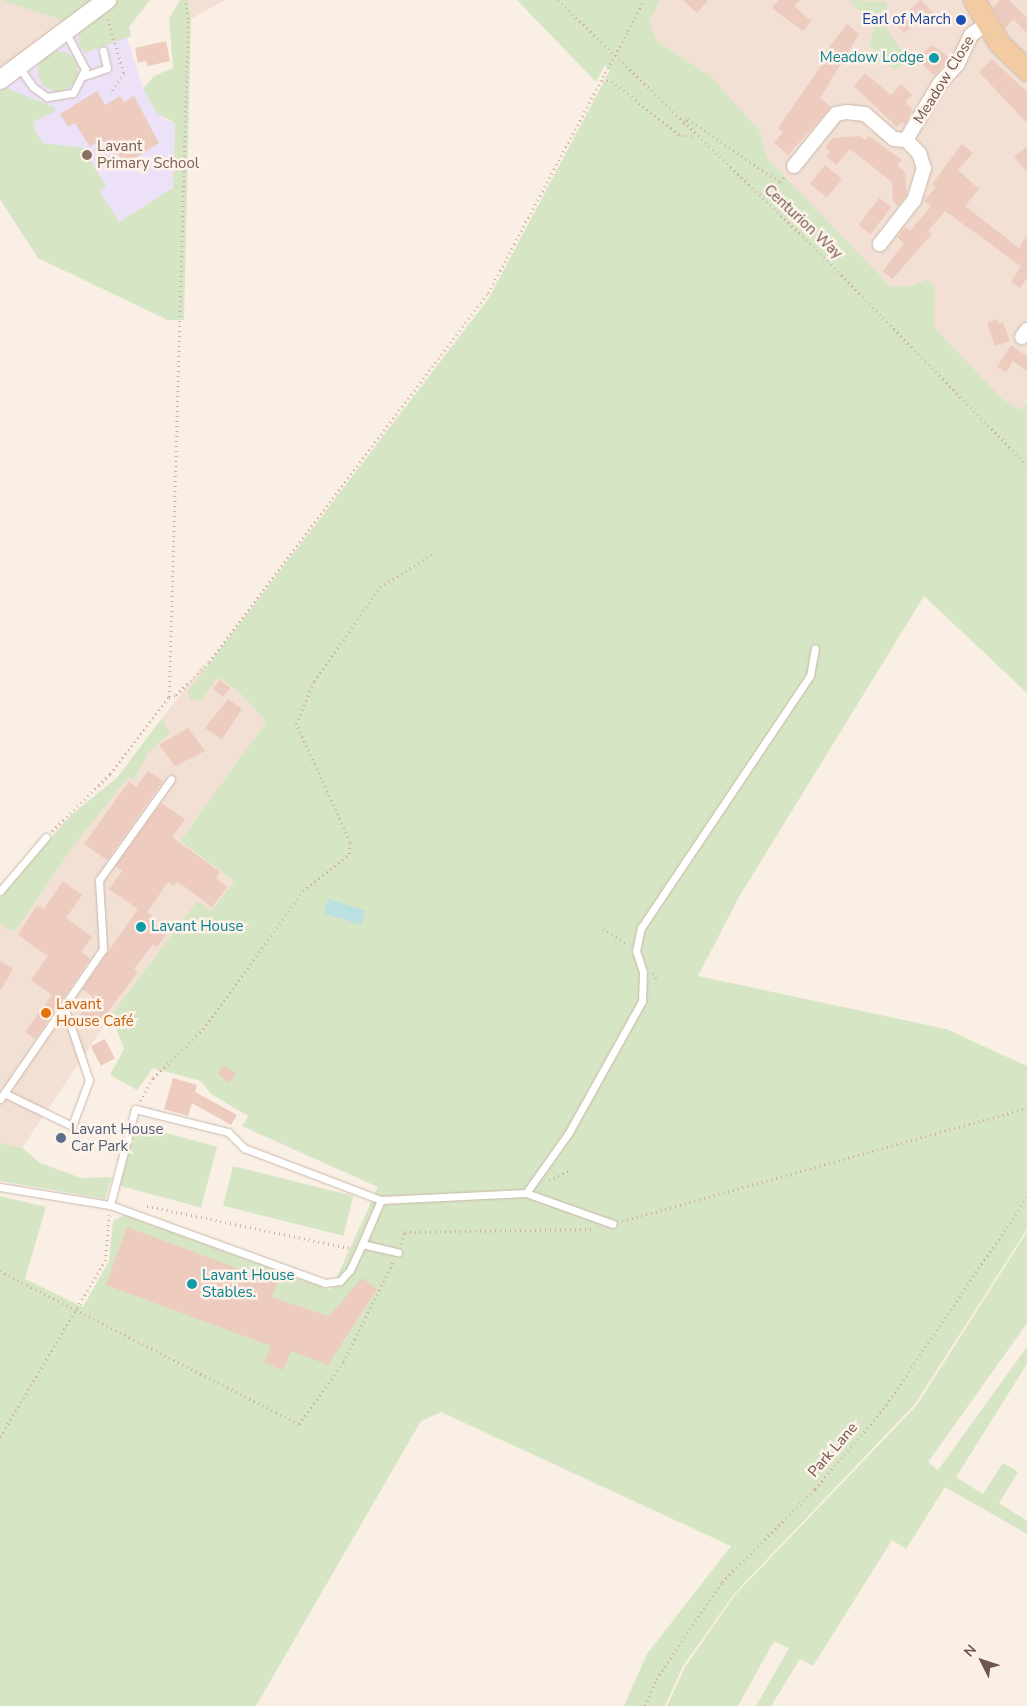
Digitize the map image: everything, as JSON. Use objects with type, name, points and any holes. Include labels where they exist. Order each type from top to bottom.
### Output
[{"type":"main road","points":[[974,0],[986,24],[1027,70]]},
{"type":"street","points":[[0,80],[66,33],[107,0]]},
{"type":"street","name":"Meadow Close","points":[[906,140],[940,83],[957,65],[971,36],[986,24]]},
{"type":"street","name":"Meadow Close","points":[[794,166],[836,114],[846,112],[865,114],[894,138],[906,140],[919,153],[924,168],[914,200],[880,244]]},
{"type":"lane","points":[[19,66],[33,87],[48,97],[73,93],[84,76],[84,60],[66,33]]},
{"type":"lane","points":[[84,76],[106,68],[103,50]]},
{"type":"lane","points":[[526,1193],[568,1134],[642,1001],[644,972],[636,950],[641,928],[810,676],[815,648]]},
{"type":"lane","points":[[64,1006],[89,1080],[72,1126],[2,1096],[103,949],[99,880],[171,778]]},
{"type":"lane","points":[[0,891],[46,837]]},
{"type":"lane","points":[[110,1205],[135,1108],[228,1132],[244,1148],[380,1200],[526,1193],[613,1224]]},
{"type":"lane","points":[[0,1187],[110,1205],[325,1283],[340,1281],[361,1247],[380,1200]]},
{"type":"lane","points":[[361,1247],[398,1252]]},
{"type":"path","points":[[46,837],[110,774],[169,697],[188,19],[185,0]]},
{"type":"path","name":"Centurion Way","points":[[558,0],[696,136],[832,264],[1027,465]]},
{"type":"path","points":[[169,697],[176,695],[209,662],[488,294],[644,0]]},
{"type":"path","points":[[602,81],[612,80],[681,136],[696,136]]},
{"type":"path","points":[[684,124],[688,119],[780,182],[794,166]]},
{"type":"path","points":[[135,1108],[153,1078],[203,1030],[303,891],[349,854],[350,842],[296,724],[314,681],[380,587],[434,553]]},
{"type":"path","points":[[603,930],[636,950]]},
{"type":"path","points":[[0,1270],[79,1307],[300,1424],[343,1362],[398,1252],[405,1232],[583,1232],[1027,1108]]},
{"type":"path","points":[[534,1195],[545,1181],[568,1171]]},
{"type":"path","name":"Park Lane","points":[[645,1706],[656,1679],[722,1582],[815,1489],[883,1409],[1027,1197]]},
{"type":"path","points":[[137,1204],[361,1247]]},
{"type":"path","points":[[0,1436],[79,1307],[105,1260],[110,1205]]},
{"type":"shaded area","points":[[0,0],[71,23],[0,75]]},
{"type":"shaded area","name":"Lavant Primary School","points":[[116,0],[143,89],[164,119],[175,123],[168,320],[38,258],[0,199],[0,87]]},
{"type":"shaded area","points":[[188,0],[225,0],[191,19]]},
{"type":"shaded area","points":[[584,0],[1027,0],[1027,448]]},
{"type":"shaded area","points":[[203,665],[240,693],[266,722],[180,841],[234,881],[211,911],[197,901],[111,1015],[22,1148],[0,1143],[0,897],[70,816],[117,778]]},
{"type":"green space","points":[[0,0],[101,0],[71,23]]},
{"type":"green space","points":[[116,0],[150,0],[129,27],[131,36],[85,53],[79,45],[79,28]]},
{"type":"green space","points":[[180,0],[188,0],[191,19],[184,320],[168,320],[38,258],[0,199],[0,91],[7,88],[54,107],[56,111],[33,122],[36,133],[43,143],[83,148],[106,186],[99,191],[119,222],[173,188],[175,123],[157,113],[143,89],[154,76],[173,68],[169,18]]},
{"type":"green space","points":[[517,0],[660,0],[649,21],[657,41],[710,76],[759,130],[767,158],[890,286],[911,286],[927,280],[935,286],[934,327],[1002,399],[1020,410],[1027,404],[1027,693],[924,596],[739,897],[698,976],[946,1029],[1027,1066],[1027,1229],[915,1404],[734,1594],[683,1666],[665,1706],[624,1706],[647,1654],[731,1546],[441,1412],[421,1421],[256,1706],[0,1706],[0,1196],[46,1207],[25,1279],[83,1307],[109,1261],[113,1221],[125,1215],[331,1290],[378,1187],[242,1126],[248,1116],[211,1094],[201,1081],[153,1068],[137,1090],[110,1075],[124,1049],[111,1015],[197,901],[211,911],[234,881],[180,841],[266,722],[240,693],[218,677],[201,701],[190,700],[188,691],[489,298],[610,70],[605,65],[596,82]]},
{"type":"green space","points":[[849,0],[887,2],[887,29],[902,51],[901,65],[895,71],[869,45],[875,26]]},
{"type":"green space","points":[[58,51],[72,57],[78,71],[72,85],[58,91],[44,85],[38,71],[44,57]]},
{"type":"green space","points":[[162,718],[170,733],[148,753],[134,780],[128,778],[74,845],[16,930],[8,930],[0,923],[0,897],[70,816],[117,778]]},
{"type":"green space","points":[[136,1125],[217,1147],[201,1208],[120,1186]]},
{"type":"green space","points":[[0,1143],[22,1148],[40,1163],[81,1178],[112,1177],[105,1199],[0,1181]]},
{"type":"green space","points":[[233,1166],[353,1196],[343,1236],[223,1206]]},
{"type":"green space","points":[[1027,1232],[1027,1323],[928,1462],[938,1470],[1027,1347],[1027,1364],[956,1477],[983,1494],[1003,1463],[1018,1472],[999,1503],[1027,1521],[1027,1534],[945,1487],[906,1549],[892,1540],[813,1666],[800,1659],[771,1706],[756,1706],[789,1648],[774,1641],[738,1706],[667,1706],[685,1667],[735,1595],[917,1405]]},
{"type":"water","points":[[328,899],[365,910],[361,925],[324,913]]},
{"type":"building","points":[[683,0],[708,0],[697,13]]},
{"type":"building","points":[[779,0],[800,0],[794,6],[811,21],[803,31],[772,8]]},
{"type":"building","points":[[921,0],[934,14],[924,23],[920,18],[904,33],[895,23]]},
{"type":"building","points":[[1000,0],[1009,0],[1027,18],[1027,33],[1013,19],[1005,29],[993,8]]},
{"type":"building","points":[[847,24],[859,34],[820,98],[831,107],[788,155],[774,143],[783,132],[778,128],[824,62],[820,59]]},
{"type":"building","points":[[166,41],[170,61],[148,66],[146,61],[138,63],[135,48]]},
{"type":"building","name":"Meadow Lodge","points":[[932,45],[950,58],[934,76],[917,58]]},
{"type":"building","points":[[992,59],[1027,92],[1027,123],[979,72]]},
{"type":"building","points":[[865,73],[891,95],[901,84],[912,95],[905,102],[912,109],[905,125],[902,122],[897,127],[854,86]]},
{"type":"building","points":[[97,91],[105,105],[120,96],[124,102],[134,96],[159,143],[125,165],[118,154],[113,157],[102,139],[90,147],[75,123],[68,127],[60,114]]},
{"type":"building","points":[[859,136],[865,140],[869,136],[902,160],[897,166],[905,172],[907,194],[898,206],[893,201],[892,182],[850,149],[836,165],[826,156],[830,152],[825,147],[833,138]]},
{"type":"building","points":[[962,144],[973,153],[958,170],[979,189],[965,206],[1019,248],[1027,235],[1027,278],[1020,288],[1011,282],[1021,266],[945,211],[928,231],[932,234],[892,279],[883,271],[904,243],[897,237],[906,227],[910,231],[931,206],[924,201],[936,187],[932,184]]},
{"type":"building","points":[[1027,146],[1027,172],[1014,157]]},
{"type":"building","points":[[825,165],[842,179],[827,197],[810,184]]},
{"type":"building","points":[[879,198],[891,207],[871,234],[859,225]]},
{"type":"building","points":[[997,319],[998,324],[1003,322],[1010,341],[995,346],[987,323]]},
{"type":"building","points":[[1011,345],[1027,356],[1027,371],[1013,361],[1006,372],[997,367]]},
{"type":"building","points":[[220,680],[230,688],[223,697],[213,689]]},
{"type":"building","points":[[228,699],[242,709],[222,739],[205,728]]},
{"type":"building","points":[[188,728],[205,751],[175,766],[159,745]]},
{"type":"building","points":[[148,771],[163,781],[107,860],[84,844],[129,781],[136,787]]},
{"type":"building","name":"Lavant House","points":[[161,803],[185,819],[172,837],[220,872],[216,878],[227,887],[212,907],[177,881],[174,886],[168,882],[147,912],[152,916],[149,920],[167,933],[157,947],[153,944],[134,969],[138,972],[95,1028],[79,1016],[93,997],[82,989],[138,909],[109,889],[122,871],[115,866]]},
{"type":"building","points":[[63,881],[82,895],[66,918],[92,937],[81,952],[90,959],[35,1039],[25,1032],[52,995],[31,980],[48,956],[18,935],[37,905],[44,909]]},
{"type":"building","points":[[0,961],[13,969],[0,991]]},
{"type":"building","points":[[105,1039],[115,1059],[101,1066],[91,1046]]},
{"type":"building","points":[[224,1065],[236,1074],[229,1083],[217,1074]]},
{"type":"building","points":[[173,1078],[197,1085],[195,1092],[237,1115],[231,1125],[192,1103],[188,1116],[164,1109]]},
{"type":"building","name":"Lavant House Stables.","points":[[127,1227],[277,1283],[272,1297],[329,1316],[362,1278],[377,1289],[328,1365],[291,1351],[283,1370],[264,1363],[271,1346],[106,1285]]},
{"type":"place","name":"Earl of March","points":[[961,20]]},
{"type":"place","name":"Meadow Lodge","points":[[934,58]]},
{"type":"place","name":"Lavant Primary School","points":[[87,155]]},
{"type":"place","name":"Lavant House","points":[[141,927]]},
{"type":"place","name":"Lavant House Café","points":[[46,1013]]},
{"type":"place","name":"Lavant House Car Park","points":[[61,1138]]},
{"type":"place","name":"Lavant House Stables.","points":[[192,1284]]}]
